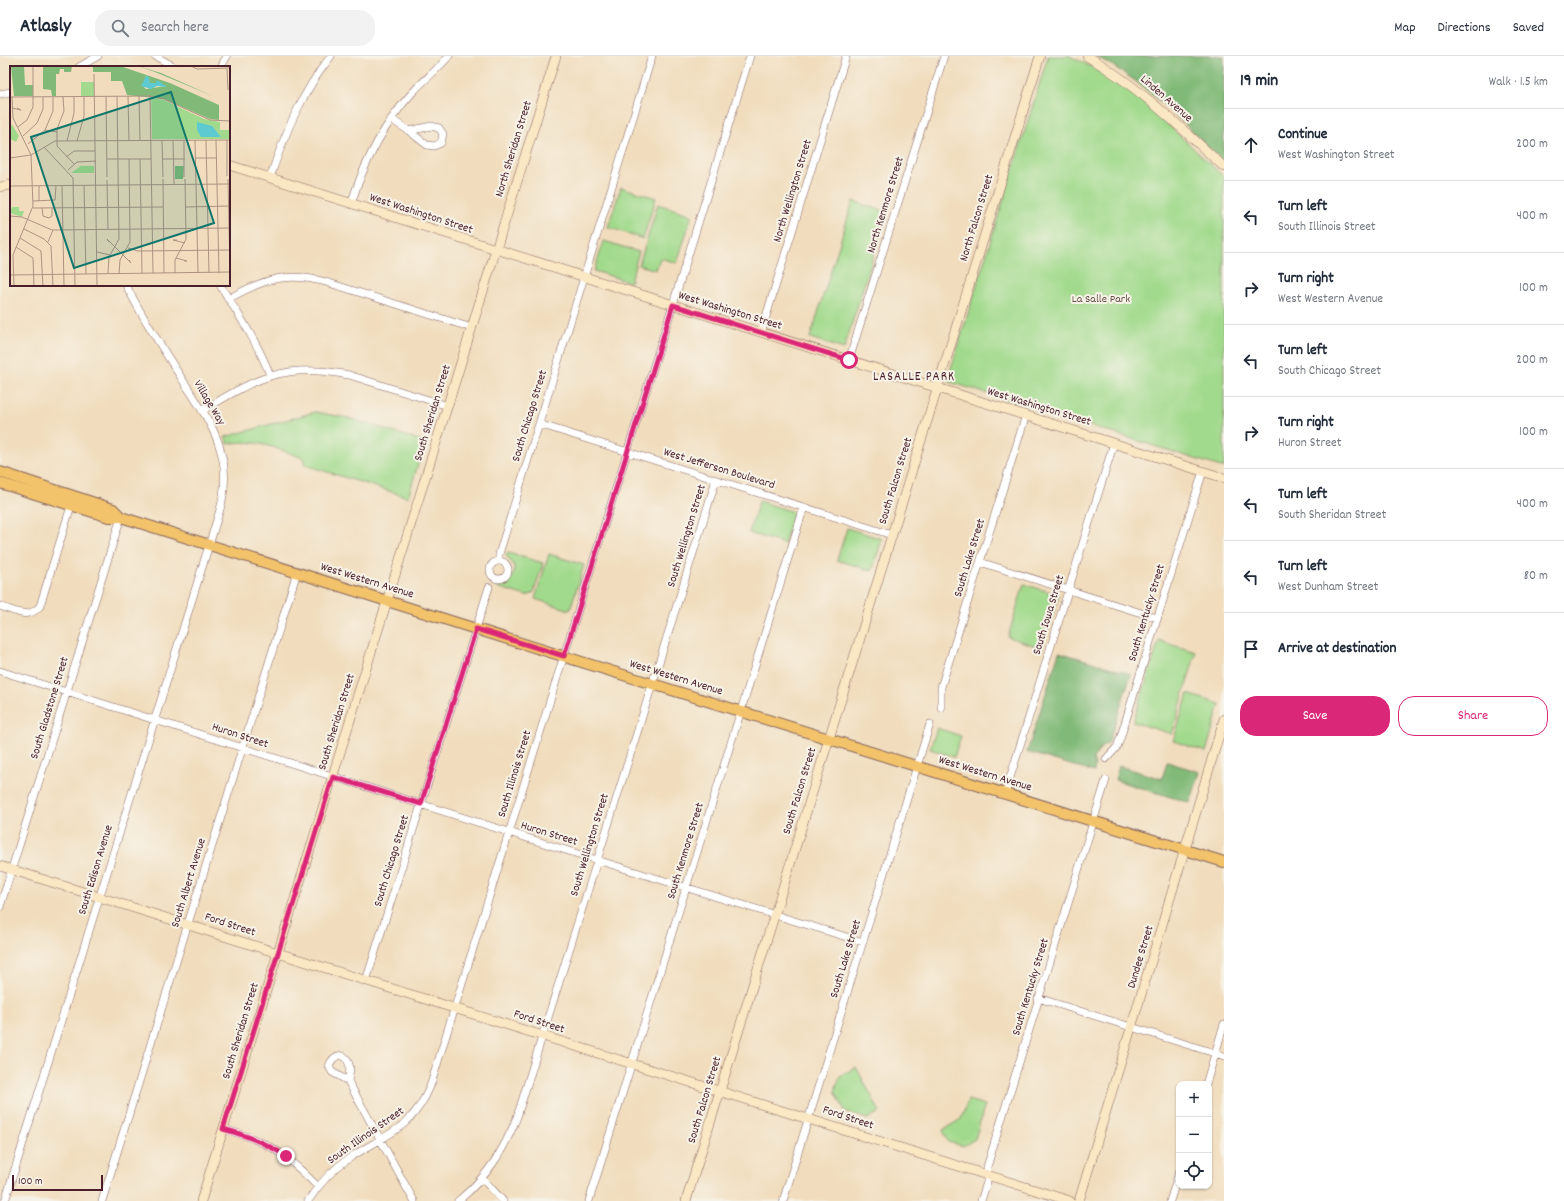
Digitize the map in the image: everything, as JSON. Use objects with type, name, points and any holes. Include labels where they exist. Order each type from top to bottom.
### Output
[{"type":"main road","name":"West Western Avenue","points":[[0,472],[113,509],[121,517]]},
{"type":"main road","name":"West Western Avenue","points":[[0,483],[109,517],[121,517],[1224,862]]},
{"type":"street","points":[[81,66],[98,56]]},
{"type":"street","points":[[155,56],[173,66]]},
{"type":"street","points":[[222,66],[227,56]]},
{"type":"street","points":[[270,178],[298,104],[331,56]]},
{"type":"street","points":[[351,204],[369,155],[392,119],[412,92],[449,56]]},
{"type":"street","name":"North Sheridan Street","points":[[496,250],[556,56]]},
{"type":"street","name":"South Chicago Street","points":[[499,561],[499,554],[652,56]]},
{"type":"street","name":"South Illinois Street","points":[[308,1201],[330,1174],[346,1161],[402,1127],[412,1118],[422,1104],[431,1084],[750,56]]},
{"type":"street","name":"North Wellington Street","points":[[761,333],[846,56]]},
{"type":"street","name":"North Kenmore Street","points":[[849,360],[944,56]]},
{"type":"street","name":"North Falcon Street","points":[[938,388],[1040,56]]},
{"type":"street","name":"Linden Avenue","points":[[1086,56],[1121,77],[1149,98],[1224,167]]},
{"type":"street","points":[[0,94],[10,92]]},
{"type":"street","points":[[392,119],[409,131]]},
{"type":"street","name":"West Washington Street","points":[[230,165],[1224,478]]},
{"type":"street","points":[[0,187],[10,185]]},
{"type":"street","name":"South Sheridan Street","points":[[201,1201],[496,250]]},
{"type":"street","points":[[228,299],[256,284],[267,280],[304,277],[326,282],[472,328]]},
{"type":"street","name":"Village Way","points":[[127,286],[159,344],[202,411],[218,440],[222,453],[225,476],[222,503],[209,545]]},
{"type":"street","points":[[221,286],[260,351],[270,375]]},
{"type":"street","points":[[202,411],[246,385],[270,375],[298,370],[332,372],[366,380],[448,406]]},
{"type":"street","name":"South Falcon Street","points":[[686,1201],[938,388]]},
{"type":"street","name":"South Lake Street","points":[[941,708],[941,688],[1026,415]]},
{"type":"street","name":"West Jefferson Boulevard","points":[[539,424],[892,535]]},
{"type":"street","name":"South Iowa Street","points":[[1005,794],[1114,443]]},
{"type":"street","name":"South Kentucky Street","points":[[1106,759],[1117,747],[1120,739],[1203,471]]},
{"type":"street","name":"South Wellington Street","points":[[458,1201],[482,1178],[501,1152],[512,1129],[543,1036],[716,480]]},
{"type":"street","points":[[0,606],[30,614],[35,612],[40,606],[71,506]]},
{"type":"street","name":"South Kenmore Street","points":[[589,1201],[804,507]]},
{"type":"street","name":"South Gladstone Street","points":[[0,907],[121,517]]},
{"type":"street","name":"South Edison Avenue","points":[[5,1201],[209,545]]},
{"type":"street","points":[[980,562],[1157,618]]},
{"type":"street","name":"South Albert Avenue","points":[[102,1201],[297,572]]},
{"type":"street","name":"South Chicago Street","points":[[366,980],[489,587]]},
{"type":"street","name":"Huron Street","points":[[0,671],[509,833],[774,916],[863,942]]},
{"type":"street","name":"Dundee Street","points":[[1079,1201],[1224,719]]},
{"type":"street","name":"South Lake Street","points":[[783,1201],[930,724]]},
{"type":"street","name":"South Kentucky Street","points":[[981,1201],[987,1182],[987,1167],[1106,780]]},
{"type":"street","name":"Ford Street","points":[[0,866],[455,1007],[1070,1201]]},
{"type":"street","points":[[1038,998],[1224,1056]]},
{"type":"street","points":[[1207,1081],[1224,1024]]},
{"type":"street","points":[[348,1081],[414,1201]]},
{"type":"street","points":[[223,1129],[249,1136],[275,1149],[296,1165],[318,1187]]},
{"type":"street","points":[[482,1178],[503,1201]]},
{"type":"street","points":[[1170,1201],[1176,1182]]},
{"type":"green space","name":"La Salle Park","points":[[1048,56],[1070,56],[1100,71],[1127,88],[1142,100],[1224,177],[1224,468],[947,381]]},
{"type":"green space","points":[[1095,56],[1224,56],[1224,162],[1163,104],[1131,78]]},
{"type":"green space","points":[[621,187],[656,198],[643,239],[608,227]]},
{"type":"green space","points":[[853,201],[887,212],[844,349],[810,338]]},
{"type":"green space","points":[[658,204],[692,215],[677,263],[660,258],[656,270],[639,265]]},
{"type":"green space","points":[[604,241],[639,252],[630,282],[594,271]]},
{"type":"green space","points":[[315,412],[348,418],[425,442],[408,497],[305,465],[303,458],[266,445],[248,442],[228,444],[225,437]]},
{"type":"green space","points":[[759,501],[794,512],[784,544],[749,533]]},
{"type":"green space","points":[[847,528],[882,539],[872,571],[837,560]]},
{"type":"green space","points":[[508,553],[543,563],[534,592],[532,594],[526,596],[497,587],[498,584],[508,581],[514,572],[513,564],[506,556]]},
{"type":"green space","points":[[549,554],[584,565],[570,610],[535,599]]},
{"type":"green space","points":[[1024,584],[1059,595],[1042,648],[1008,637]]},
{"type":"green space","points":[[1159,641],[1196,652],[1172,734],[1133,722]]},
{"type":"green space","points":[[1059,652],[1131,674],[1108,744],[1103,745],[1093,759],[1095,766],[1094,772],[1027,752]]},
{"type":"green space","points":[[1188,694],[1220,704],[1206,752],[1173,741]]},
{"type":"green space","points":[[937,728],[961,736],[954,757],[930,749]]},
{"type":"green space","points":[[1167,762],[1200,772],[1190,803],[1115,780],[1119,766],[1162,779]]},
{"type":"green space","points":[[856,1067],[880,1112],[867,1119],[845,1111],[835,1091],[840,1076]]},
{"type":"green space","points":[[968,1100],[985,1105],[975,1139],[963,1146],[948,1142],[943,1130],[961,1119]]},
{"type":"district","name":"LASALLE PARK","points":[[914,377]]},
{"type":"route","points":[[286,1156],[249,1136],[223,1129],[333,777],[421,804],[476,629],[564,656],[673,305],[849,360]]}]
